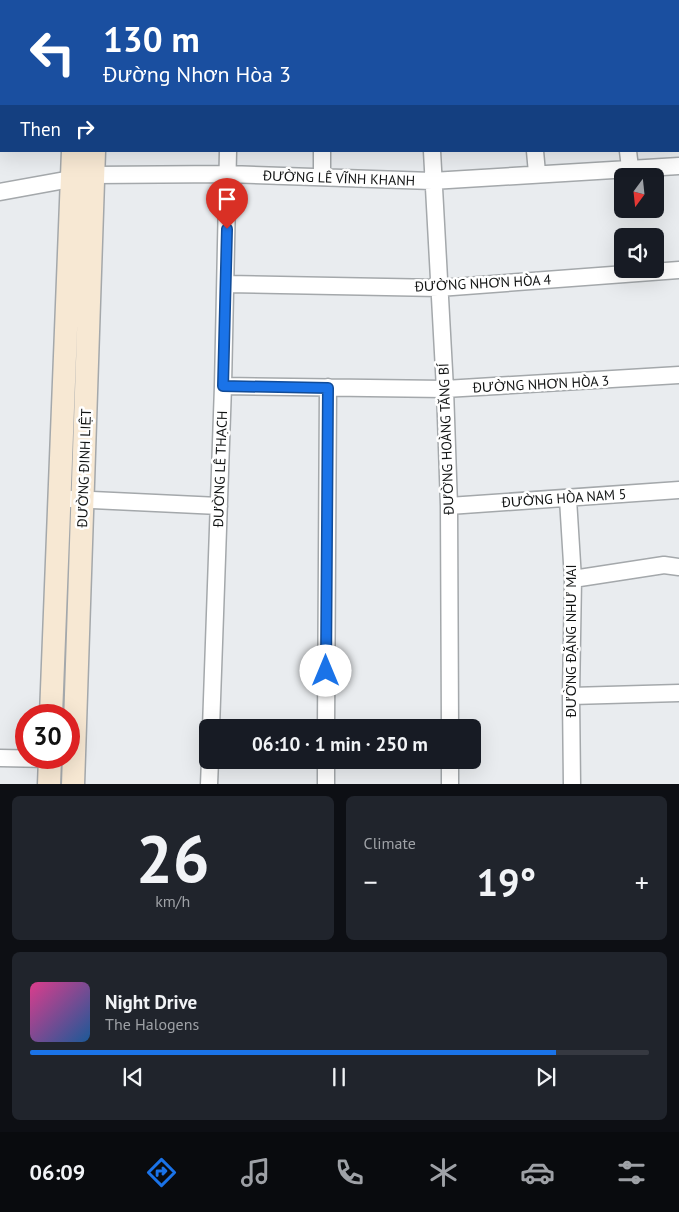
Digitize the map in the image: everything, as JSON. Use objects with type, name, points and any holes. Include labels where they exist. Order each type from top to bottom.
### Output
[{"type":"street","name":"ĐƯỜNG ĐINH LIỆT","points":[[73,152],[82,177],[82,500],[74,784]]},
{"type":"street","name":"ĐƯỜNG ĐINH LIỆT","points":[[51,704],[60,499],[82,177],[94,152]]},
{"type":"street","name":"ĐƯỜNG LÊ THẠCH","points":[[211,719],[226,284],[228,152]]},
{"type":"street","points":[[322,152],[322,177]]},
{"type":"street","name":"ĐƯỜNG HOÀNG TĂNG BÍ","points":[[432,152],[432,181],[445,390],[449,506],[450,719]]},
{"type":"street","points":[[535,152],[537,173]]},
{"type":"street","points":[[628,152],[630,168]]},
{"type":"street","name":"ĐƯỜNG LÊ VĨNH KHANH","points":[[630,168],[679,166]]},
{"type":"street","name":"ĐƯỜNG LÊ VĨNH KHANH","points":[[0,192],[82,177],[228,174],[432,181],[614,169]]},
{"type":"street","name":"ĐƯỜNG NHƠN HÒA 4","points":[[226,284],[439,288],[679,270]]},
{"type":"street","name":"ĐƯỜNG NHƠN HÒA 3","points":[[223,386],[445,390],[679,375]]},
{"type":"street","points":[[326,719],[328,388]]},
{"type":"street","name":"ĐƯỜNG HÒA NAM 5","points":[[449,506],[679,490]]},
{"type":"street","name":"ĐƯỜNG ĐẶNG NHƯ MAI","points":[[568,498],[573,579],[572,784]]},
{"type":"street","points":[[60,499],[219,506]]},
{"type":"street","points":[[573,579],[664,565],[679,567]]},
{"type":"street","points":[[571,696],[679,693]]},
{"type":"street","points":[[0,758],[15,758]]},
{"type":"street","points":[[49,784],[50,769]]},
{"type":"street","points":[[209,784],[210,769]]},
{"type":"street","points":[[326,769],[326,784]]},
{"type":"street","points":[[450,769],[450,784]]},
{"type":"route","points":[[227,229],[223,386],[328,388],[326,671]]}]
